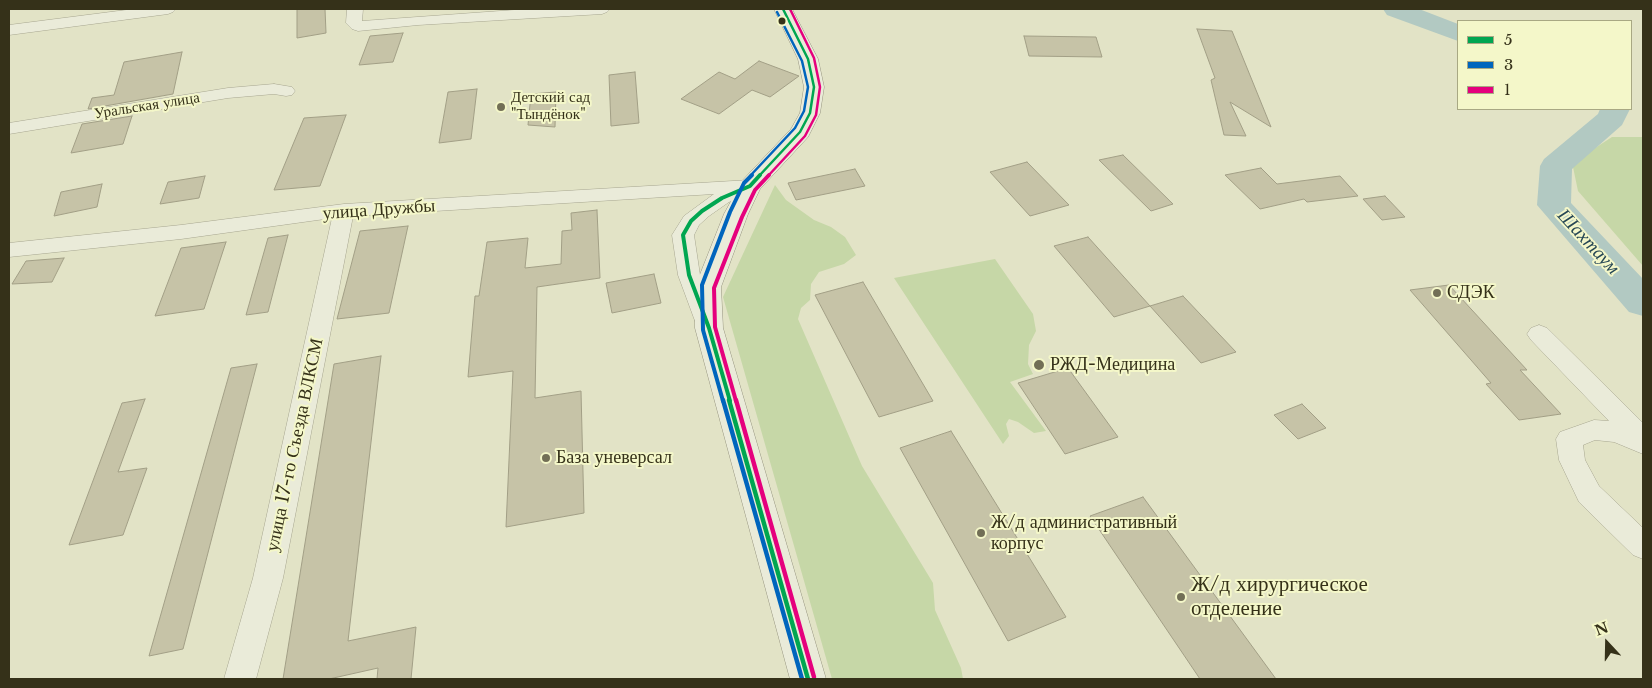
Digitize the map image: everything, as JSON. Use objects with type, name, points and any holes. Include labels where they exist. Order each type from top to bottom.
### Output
[{"type":"street","points":[[9,30],[168,9]]},
{"type":"street","points":[[355,16],[358,26],[418,20],[602,9]]},
{"type":"street","points":[[710,328],[708,287],[736,214],[750,186],[800,132],[810,113],[814,100],[814,87],[808,59],[802,43],[783,9]]},
{"type":"street","name":"Уральская улица","points":[[9,129],[228,93],[274,88],[286,91]]},
{"type":"street","points":[[750,186],[722,198],[702,211],[691,221],[683,235],[688,275],[710,328],[808,679]]},
{"type":"street","name":"улица Дружбы","points":[[9,250],[181,232],[344,210],[750,186]]},
{"type":"street","name":"улица 17-го Съезда ВЛКСМ","points":[[240,679],[268,578],[344,210]]},
{"type":"street","points":[[1539,334],[1643,439]]},
{"type":"street","points":[[1643,444],[1617,432],[1594,430],[1569,440],[1572,460],[1589,494],[1643,546]]},
{"type":"green space","points":[[1612,137],[1643,137],[1643,266],[1578,191],[1573,167],[1589,152]]},
{"type":"green space","points":[[775,185],[786,200],[814,220],[831,227],[845,237],[856,255],[844,264],[819,272],[811,284],[810,300],[801,308],[798,319],[862,466],[933,583],[935,610],[961,668],[963,679],[832,679],[723,297]]},
{"type":"green space","points":[[995,259],[1033,314],[1036,331],[1029,345],[1028,364],[1033,374],[1010,382],[1046,431],[1034,433],[1018,422],[1009,419],[1006,424],[1009,436],[1003,444],[894,278]]},
{"type":"building","points":[[297,9],[325,9],[326,33],[297,38]]},
{"type":"building","points":[[1197,29],[1232,31],[1271,127],[1230,102],[1246,136],[1224,135],[1211,80],[1215,78]]},
{"type":"building","points":[[403,33],[393,62],[359,65],[370,36]]},
{"type":"building","points":[[1024,36],[1096,37],[1102,57],[1029,56]]},
{"type":"building","points":[[182,52],[173,94],[88,109],[92,98],[114,95],[124,62]]},
{"type":"building","points":[[759,61],[799,76],[770,97],[752,90],[719,114],[681,99],[719,72],[735,79]]},
{"type":"building","points":[[635,72],[639,123],[611,126],[609,75]]},
{"type":"building","points":[[477,89],[471,139],[439,143],[448,92]]},
{"type":"building","points":[[556,92],[555,127],[528,125],[531,94]]},
{"type":"building","points":[[346,115],[320,186],[274,190],[304,118]]},
{"type":"building","points":[[132,116],[123,144],[71,153],[82,124]]},
{"type":"building","points":[[1123,155],[1173,204],[1151,211],[1099,160]]},
{"type":"building","points":[[1027,162],[1069,205],[1030,216],[990,172]]},
{"type":"building","points":[[1261,168],[1277,184],[1340,176],[1358,196],[1307,202],[1304,199],[1260,209],[1225,175]]},
{"type":"building","points":[[855,169],[865,186],[796,200],[788,183]]},
{"type":"building","points":[[205,176],[199,198],[160,204],[168,182]]},
{"type":"building","points":[[102,184],[97,207],[54,216],[61,192]]},
{"type":"building","points":[[1385,196],[1405,217],[1382,220],[1363,199]]},
{"type":"building","points":[[597,210],[600,278],[537,287],[535,398],[581,391],[584,513],[506,527],[513,371],[468,377],[475,296],[479,296],[487,242],[528,238],[525,268],[561,264],[562,231],[572,230],[571,213]]},
{"type":"building","points":[[408,226],[389,313],[337,319],[360,231]]},
{"type":"building","points":[[288,235],[268,312],[246,315],[268,238]]},
{"type":"building","points":[[1088,237],[1150,306],[1114,317],[1054,246]]},
{"type":"building","points":[[226,242],[204,309],[155,316],[181,248]]},
{"type":"building","points":[[64,258],[52,282],[12,284],[26,261]]},
{"type":"building","points":[[654,274],[661,303],[612,313],[606,283]]},
{"type":"building","points":[[863,282],[933,401],[879,417],[815,295]]},
{"type":"building","points":[[1449,285],[1527,370],[1520,370],[1561,414],[1519,420],[1486,384],[1491,383],[1410,290]]},
{"type":"building","points":[[1183,296],[1236,352],[1201,363],[1150,306]]},
{"type":"building","points":[[381,356],[348,641],[416,627],[411,679],[377,679],[378,668],[329,679],[283,679],[334,364]]},
{"type":"building","points":[[257,364],[183,649],[149,656],[231,368]]},
{"type":"building","points":[[1068,368],[1118,437],[1065,454],[1018,383]]},
{"type":"building","points":[[145,399],[118,472],[147,468],[123,535],[69,545],[122,403]]},
{"type":"building","points":[[1302,404],[1326,428],[1298,439],[1274,415]]},
{"type":"building","name":"Ж/д административный корпус","points":[[951,431],[1066,617],[1008,641],[900,448]]},
{"type":"building","name":"Ж/д хирургическое отделение","points":[[1143,497],[1276,679],[1200,679],[1090,516]]},
{"type":"waterway","name":"Шахтаум","points":[[1396,9],[1457,33]]},
{"type":"waterway","name":"Шахтаум","points":[[1615,110],[1611,118],[1556,166],[1554,205],[1643,303]]},
{"type":"transit line","name":"5","points":[[783,9],[808,59],[814,87],[810,113],[800,132],[750,186],[722,198],[702,211],[691,221],[683,235],[689,275],[709,328],[808,679]]},
{"type":"transit line","name":"1","points":[[790,9],[814,58],[820,87],[816,115],[805,136],[755,190],[742,217],[714,288],[714,306],[715,327],[814,677]]},
{"type":"transit line","name":"3","points":[[777,12],[802,61],[808,87],[804,111],[795,128],[744,183],[730,212],[702,285],[702,306],[703,330],[802,679]]},
{"type":"place","name":"Детский сад \"Тындёнок\"","points":[[501,107]]},
{"type":"place","name":"СДЭК","points":[[1437,293]]},
{"type":"place","name":"РЖД-Медицина","points":[[1039,365]]},
{"type":"place","name":"База уневерсал","points":[[546,458]]},
{"type":"place","name":"Ж/д административный корпус","points":[[981,533]]},
{"type":"place","name":"Ж/д хирургическое отделение","points":[[1181,597]]}]
